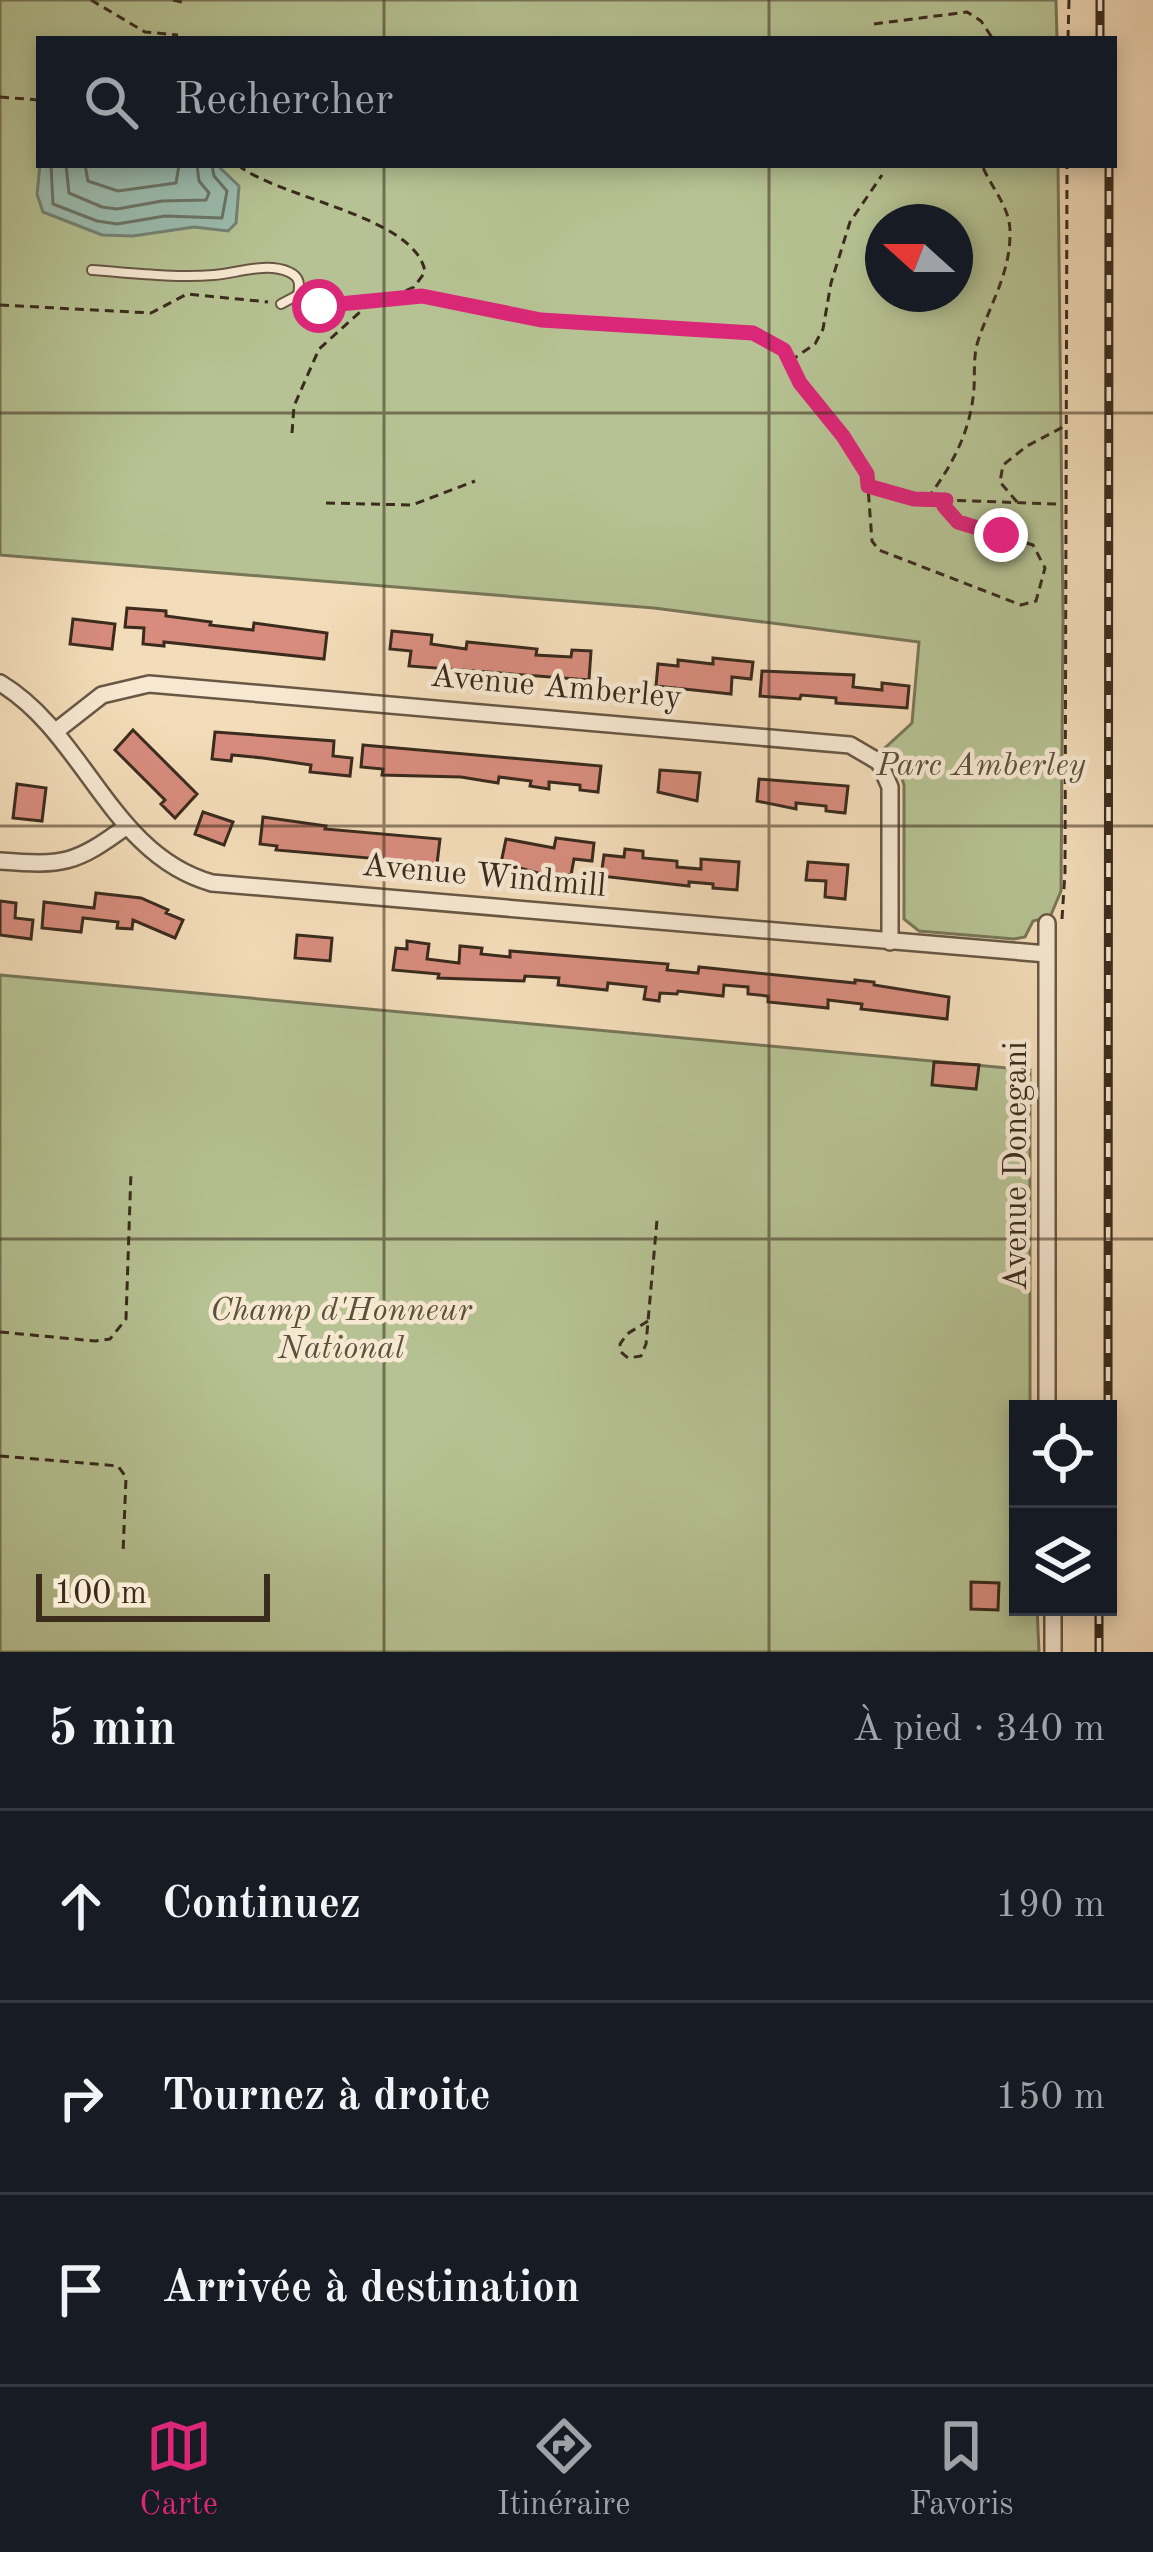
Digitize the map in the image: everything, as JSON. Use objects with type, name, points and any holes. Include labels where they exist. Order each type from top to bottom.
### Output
[{"type":"street","name":"Avenue Windmill","points":[[0,683],[34,706],[127,826],[176,869],[224,885],[1047,954]]},
{"type":"street","name":"Avenue Amberley","points":[[56,731],[102,695],[149,684],[850,745],[873,756],[890,788],[890,941]]},
{"type":"street","points":[[0,861],[68,862],[127,826]]},
{"type":"street","name":"Avenue Donegani","points":[[1047,1400],[1050,922]]},
{"type":"street","points":[[1053,1616],[1053,1652]]},
{"type":"lane","points":[[92,270],[176,275],[268,268],[286,271],[296,276],[300,286],[298,295],[281,304]]},
{"type":"path","points":[[92,0],[145,32],[178,35]]},
{"type":"path","points":[[173,0],[182,2]]},
{"type":"path","points":[[1069,0],[1069,36]]},
{"type":"path","points":[[874,24],[967,12],[991,36]]},
{"type":"path","points":[[0,98],[36,100]]},
{"type":"path","points":[[0,305],[152,314],[187,294],[201,292],[281,304],[370,303],[414,287],[425,272],[423,259],[408,243],[340,210],[277,188],[243,168]]},
{"type":"path","points":[[927,500],[951,469],[960,447],[974,392],[976,348],[1004,283],[1008,214],[984,168]]},
{"type":"path","points":[[1050,922],[1064,898],[1067,168]]},
{"type":"path","points":[[790,361],[815,344],[823,328],[850,222],[882,176]]},
{"type":"path","points":[[394,296],[422,296],[541,320],[753,333],[775,342],[867,474],[872,541],[879,550],[1021,605],[1036,601],[1046,568],[1033,545],[958,522],[946,511],[946,500]]},
{"type":"path","points":[[292,433],[295,406],[320,349],[370,303]]},
{"type":"path","points":[[1024,504],[1005,490],[999,479],[1001,468],[1027,446],[1066,426]]},
{"type":"path","points":[[326,503],[412,505],[475,481]]},
{"type":"path","points":[[868,486],[927,500],[1058,504]]},
{"type":"path","points":[[0,1332],[110,1339],[126,1319],[131,1172]]},
{"type":"path","points":[[648,1321],[620,1344],[628,1358],[641,1356],[648,1321],[658,1220]]},
{"type":"path","points":[[0,1456],[118,1466],[126,1477],[123,1554]]},
{"type":"green space","name":"Parc Amberley","points":[[0,0],[1056,0],[1057,36],[36,36],[36,168],[1058,168],[1061,891],[1050,917],[1033,921],[1025,937],[919,931],[904,919],[904,785],[885,748],[912,723],[919,642],[654,608],[0,555]]},
{"type":"green space","name":"Champ d'Honneur National","points":[[0,975],[1030,1070],[1030,1400],[1009,1400],[1009,1616],[1037,1616],[1039,1652],[0,1652]]},
{"type":"water","points":[[40,168],[220,168],[239,186],[236,223],[228,231],[194,227],[133,236],[102,235],[43,212],[37,194]]},
{"type":"building","points":[[127,608],[166,611],[166,616],[210,625],[253,630],[254,623],[327,633],[324,659],[164,642],[164,646],[143,644],[144,628],[125,627]]},
{"type":"building","points":[[73,619],[115,624],[112,649],[70,644]]},
{"type":"building","points":[[392,631],[432,635],[431,644],[466,649],[467,642],[537,649],[536,655],[571,657],[572,650],[591,651],[589,680],[409,666],[411,651],[390,649]]},
{"type":"building","points":[[713,658],[753,662],[751,679],[732,677],[731,694],[656,686],[658,664],[678,666],[678,660],[713,664]]},
{"type":"building","points":[[762,671],[854,675],[853,687],[882,690],[882,683],[909,686],[907,708],[836,703],[836,698],[801,695],[800,699],[760,696]]},
{"type":"building","points":[[133,730],[197,794],[175,818],[161,804],[165,800],[115,750]]},
{"type":"building","points":[[215,732],[334,741],[333,756],[352,758],[350,776],[310,772],[311,765],[263,758],[232,755],[231,761],[212,759]]},
{"type":"building","points":[[363,745],[601,766],[598,792],[549,782],[549,789],[499,777],[498,783],[382,775],[383,769],[361,767]]},
{"type":"building","points":[[660,770],[700,773],[697,801],[658,792]]},
{"type":"building","points":[[759,779],[848,786],[845,813],[826,811],[826,806],[796,803],[796,809],[757,801]]},
{"type":"building","points":[[17,784],[46,788],[42,821],[13,818]]},
{"type":"building","points":[[203,812],[233,822],[224,845],[195,834]]},
{"type":"building","points":[[263,817],[325,829],[440,839],[437,864],[276,850],[277,846],[260,844]]},
{"type":"building","points":[[556,838],[594,843],[592,861],[574,859],[571,875],[538,873],[501,863],[506,839],[554,848]]},
{"type":"building","points":[[625,849],[643,851],[643,858],[677,861],[677,867],[701,869],[701,859],[739,862],[737,890],[601,876],[604,855],[624,857]]},
{"type":"building","points":[[808,862],[848,865],[845,899],[825,897],[826,881],[806,880]]},
{"type":"building","points":[[96,893],[141,898],[183,920],[175,938],[133,920],[132,929],[117,928],[118,922],[83,918],[81,932],[42,928],[44,902],[94,908]]},
{"type":"building","points":[[0,901],[16,903],[15,918],[33,920],[31,939],[0,935]]},
{"type":"building","points":[[297,935],[332,938],[330,961],[295,958]]},
{"type":"building","points":[[407,941],[429,944],[427,959],[459,963],[460,946],[510,957],[510,951],[668,964],[667,970],[698,973],[699,967],[874,982],[949,997],[947,1019],[861,1009],[862,1004],[828,1000],[828,1008],[768,1002],[768,996],[748,994],[748,987],[724,985],[723,996],[660,993],[659,1001],[644,999],[646,987],[608,983],[607,990],[558,985],[559,978],[438,978],[439,974],[393,970],[396,948],[407,949]]},
{"type":"building","points":[[934,1062],[979,1065],[976,1089],[932,1085]]},
{"type":"building","points":[[971,1582],[999,1583],[998,1610],[971,1609]]},
{"type":"railway","points":[[1100,0],[1100,36]]},
{"type":"railway","points":[[1108,1400],[1109,168]]},
{"type":"railway","points":[[1099,1616],[1099,1652]]},
{"type":"route","points":[[319,306],[422,296],[541,320],[753,333],[784,350],[800,383],[867,474],[868,486],[914,499],[946,500],[951,518],[1001,535]]}]
